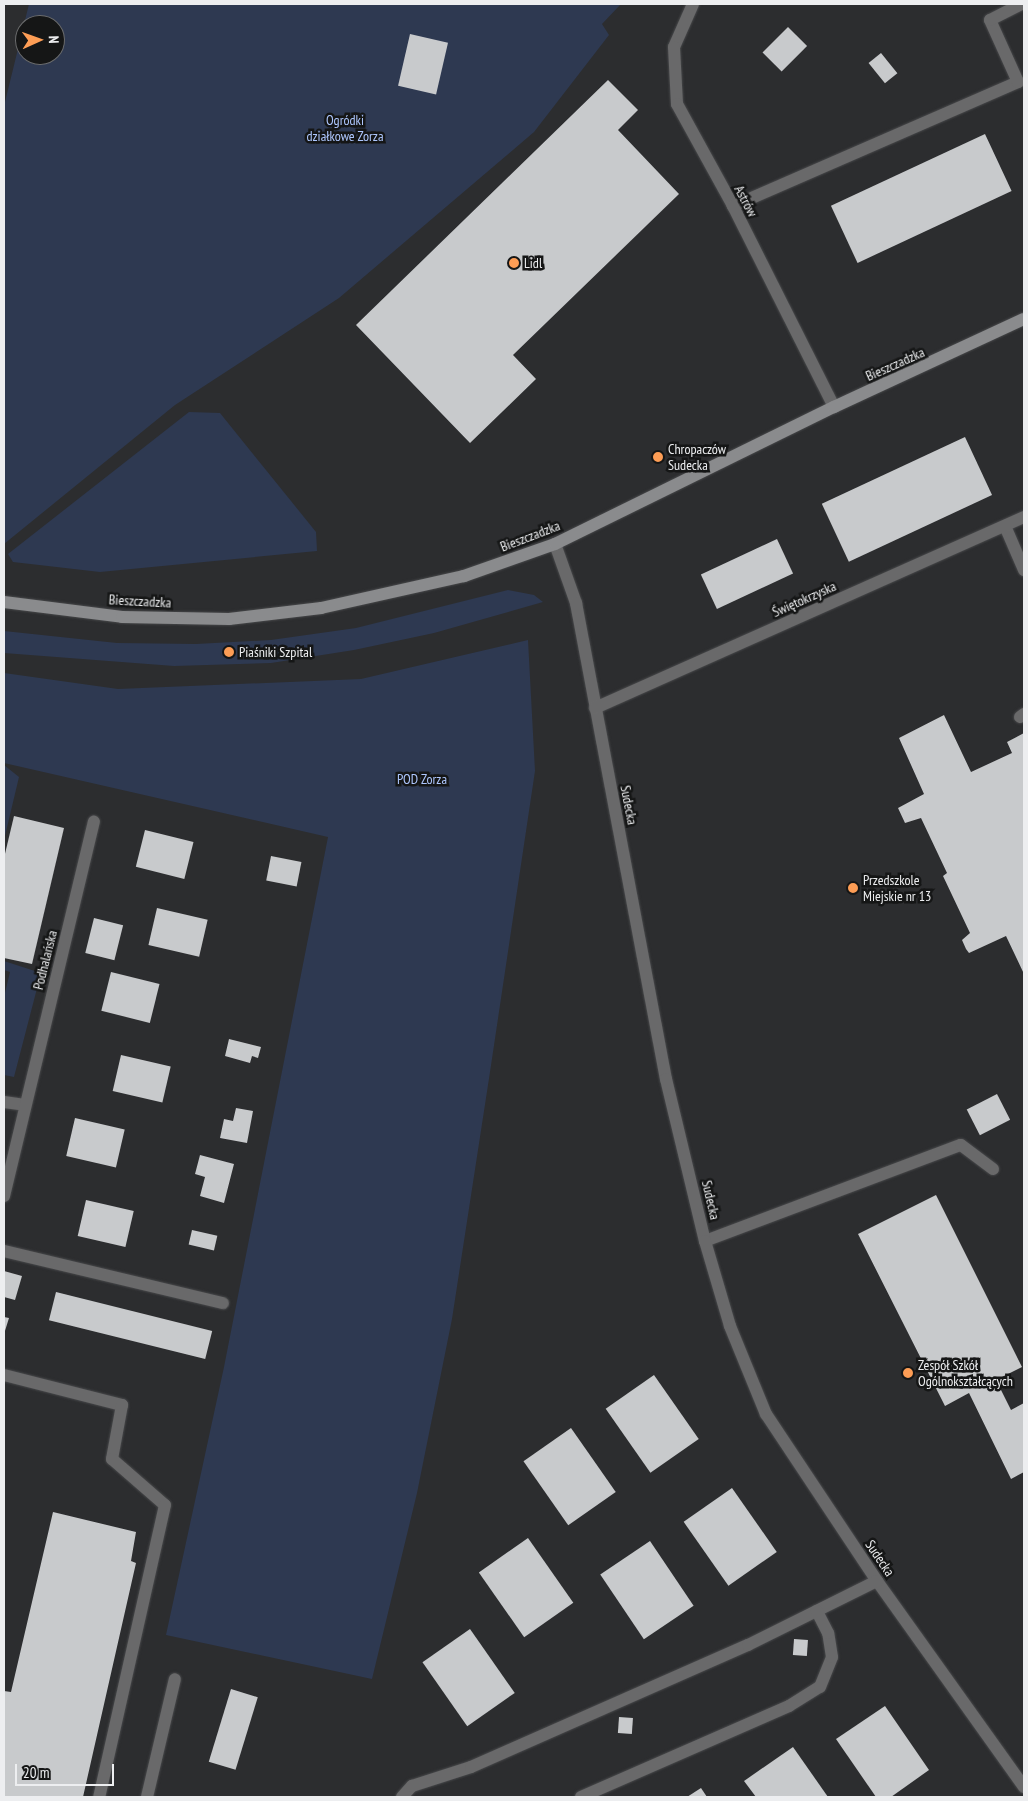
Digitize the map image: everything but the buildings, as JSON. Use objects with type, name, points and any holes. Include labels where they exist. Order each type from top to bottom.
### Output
[{"type":"street","name":"Astrów","points":[[693,4],[674,47],[677,104],[733,206],[834,407]]},
{"type":"street","points":[[733,206],[1018,82],[990,20],[1022,4]]},
{"type":"street","name":"Bieszczadzka","points":[[4,602],[122,617],[229,619],[321,608],[464,576],[554,544],[834,407],[1024,319]]},
{"type":"street","name":"Świętokrzyska","points":[[595,708],[1024,517]]},
{"type":"street","points":[[1005,526],[1024,570]]},
{"type":"street","name":"Sudecka","points":[[554,544],[576,603],[666,1079],[705,1241],[730,1326],[766,1414],[877,1580],[1024,1787]]},
{"type":"street","name":"Podhalańska","points":[[4,1196],[94,822]]},
{"type":"street","points":[[4,1102],[26,1105]]},
{"type":"street","points":[[705,1241],[961,1145],[993,1169]]},
{"type":"street","points":[[4,1251],[223,1303]]},
{"type":"street","points":[[4,1375],[122,1405],[112,1458],[165,1505],[99,1797]]},
{"type":"street","points":[[402,1797],[412,1786],[471,1767],[817,1611],[877,1580]]},
{"type":"street","points":[[581,1797],[789,1706],[820,1687],[832,1657],[828,1633],[817,1611]]},
{"type":"street","points":[[147,1797],[175,1679]]},
{"type":"green space","name":"Ogródki działkowe Zorza","points":[[29,4],[621,4],[602,24],[609,35],[534,132],[339,298],[175,405],[4,544],[4,106],[15,61],[15,65],[65,65],[65,15],[26,15]]},
{"type":"green space","points":[[189,412],[220,413],[316,532],[317,551],[100,572],[13,562],[8,554]]},
{"type":"green space","points":[[508,590],[534,595],[543,602],[434,633],[354,650],[271,663],[174,666],[4,653],[4,631],[117,643],[196,644],[271,640],[356,628]]},
{"type":"green space","name":"POD Zorza","points":[[528,640],[535,771],[490,1072],[452,1319],[417,1493],[372,1679],[166,1635],[224,1367],[328,837],[4,763],[4,673],[118,689],[361,679]]},
{"type":"green space","points":[[4,765],[19,777],[4,840]]},
{"type":"green space","points":[[4,961],[41,973],[14,1077],[4,1075],[4,997],[10,972],[4,970]]},
{"type":"place","name":"Lidl","points":[[514,263]]},
{"type":"place","name":"Chropaczów Sudecka","points":[[658,457]]},
{"type":"place","name":"Piaśniki Szpital","points":[[229,652]]},
{"type":"place","name":"Przedszkole Miejskie nr 13","points":[[853,888]]},
{"type":"place","name":"Zespół Szkół Ogólnokształcących","points":[[908,1373]]}]
